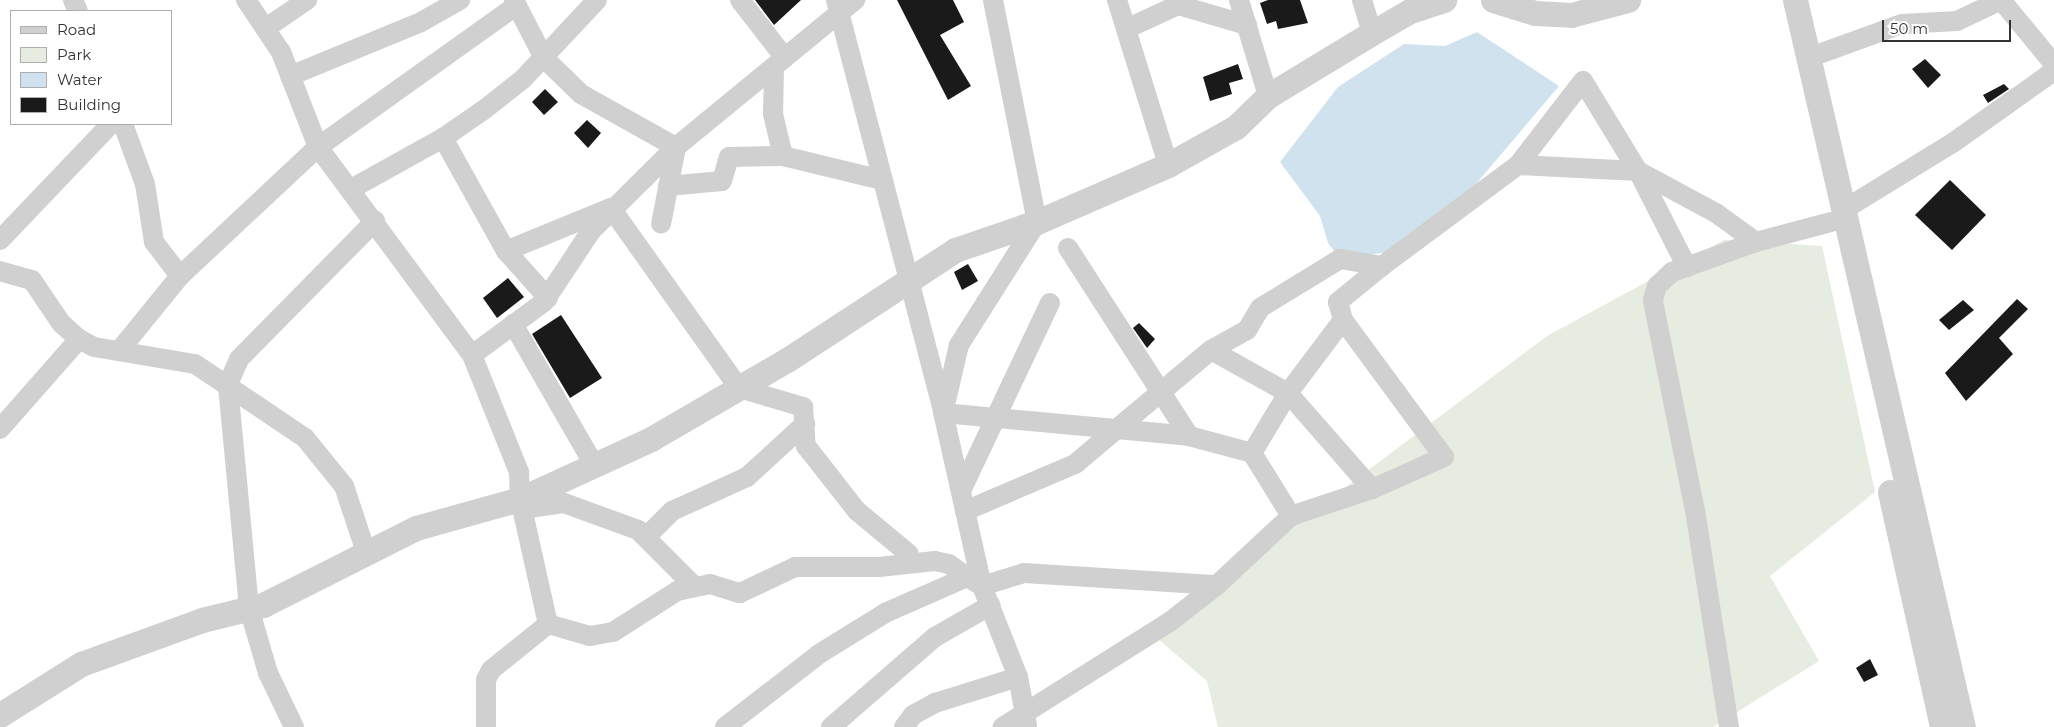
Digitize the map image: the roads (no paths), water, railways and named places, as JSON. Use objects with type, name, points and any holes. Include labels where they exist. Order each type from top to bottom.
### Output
[{"type":"street","points":[[246,0],[266,28],[290,76],[318,147],[351,188],[472,355],[519,472],[521,504],[548,624]]},
{"type":"street","points":[[266,28],[307,0]]},
{"type":"street","points":[[290,76],[421,22],[460,0]]},
{"type":"street","points":[[351,188],[443,138],[544,58],[597,0]]},
{"type":"street","points":[[740,0],[780,63],[774,114],[783,156]]},
{"type":"street","points":[[472,355],[548,298],[583,241],[611,208],[676,147],[780,63],[837,7],[854,0]]},
{"type":"street","points":[[943,414],[959,345],[1037,222],[993,0]]},
{"type":"street","points":[[1117,0],[1168,165]]},
{"type":"street","points":[[1239,0],[1268,96]]},
{"type":"street","points":[[1362,0],[1372,33]]},
{"type":"street","points":[[521,504],[594,465],[651,439],[739,388],[955,250],[1037,222],[1168,165],[1236,127],[1268,96],[1372,33],[1410,11],[1444,0]]},
{"type":"street","points":[[1493,0],[1535,13],[1628,0]]},
{"type":"street","points":[[1778,0],[1839,216],[1963,727]]},
{"type":"street","points":[[1795,0],[1942,727]]},
{"type":"street","points":[[1808,58],[1902,24],[1957,21],[2001,0],[2054,64]]},
{"type":"street","points":[[119,351],[180,276],[318,147],[516,3],[544,58],[581,94],[676,147]]},
{"type":"street","points":[[1126,29],[1172,3],[1247,25]]},
{"type":"street","points":[[837,7],[943,414],[965,511],[975,581],[991,605],[1018,677],[1026,720]]},
{"type":"street","points":[[1729,727],[1698,530],[1653,300],[1656,286],[1672,272],[1756,242],[1839,216],[1954,142],[2054,70]]},
{"type":"street","points":[[1003,727],[1026,720],[1171,621],[1217,585],[1290,516],[1372,489],[1444,457],[1344,320],[1338,302],[1382,266],[1518,165],[1583,81],[1638,171],[1687,267]]},
{"type":"street","points":[[0,240],[110,125]]},
{"type":"street","points":[[123,125],[145,184],[154,242],[180,276]]},
{"type":"street","points":[[443,138],[506,252],[548,298]]},
{"type":"street","points":[[661,224],[676,147]]},
{"type":"street","points":[[668,186],[722,181],[729,157],[783,156],[882,180]]},
{"type":"street","points":[[1518,165],[1638,171],[1716,213],[1756,242]]},
{"type":"street","points":[[506,252],[611,208]]},
{"type":"street","points":[[611,208],[739,388],[803,408],[806,446],[852,504],[909,554]]},
{"type":"street","points":[[294,727],[268,673],[250,608],[228,384],[239,359],[374,221]]},
{"type":"street","points":[[1068,248],[1189,436]]},
{"type":"street","points":[[965,511],[1075,464],[1211,350],[1247,330],[1260,308],[1340,259],[1382,266]]},
{"type":"street","points":[[0,271],[32,280],[61,323],[79,339],[94,347],[195,364],[228,384],[306,438],[344,486],[366,552]]},
{"type":"street","points":[[960,491],[1050,303]]},
{"type":"street","points":[[1252,453],[1288,393],[1344,320]]},
{"type":"street","points":[[513,324],[594,465]]},
{"type":"street","points":[[0,429],[79,339]]},
{"type":"street","points":[[1211,350],[1288,393],[1372,489]]},
{"type":"street","points":[[943,414],[1115,431],[1189,436],[1252,453],[1290,516]]},
{"type":"street","points":[[646,537],[672,511],[747,477],[804,424]]},
{"type":"street","points":[[0,715],[82,664],[202,620],[250,608],[416,528],[521,504],[564,503],[646,537],[693,585]]},
{"type":"street","points":[[548,624],[590,636],[613,632],[662,599],[693,585],[710,584],[740,593],[795,567],[879,567],[935,561],[975,581]]},
{"type":"street","points":[[725,727],[819,654],[885,613],[975,581],[1024,573],[1217,585]]},
{"type":"street","points":[[831,727],[935,637],[991,605]]},
{"type":"street","points":[[486,727],[486,680],[491,670],[548,624]]},
{"type":"street","points":[[904,727],[913,715],[935,703],[1018,677]]},
{"type":"water","points":[[1477,32],[1559,86],[1447,218],[1403,250],[1340,259],[1328,243],[1320,216],[1280,162],[1338,87],[1404,44],[1445,46]]}]
